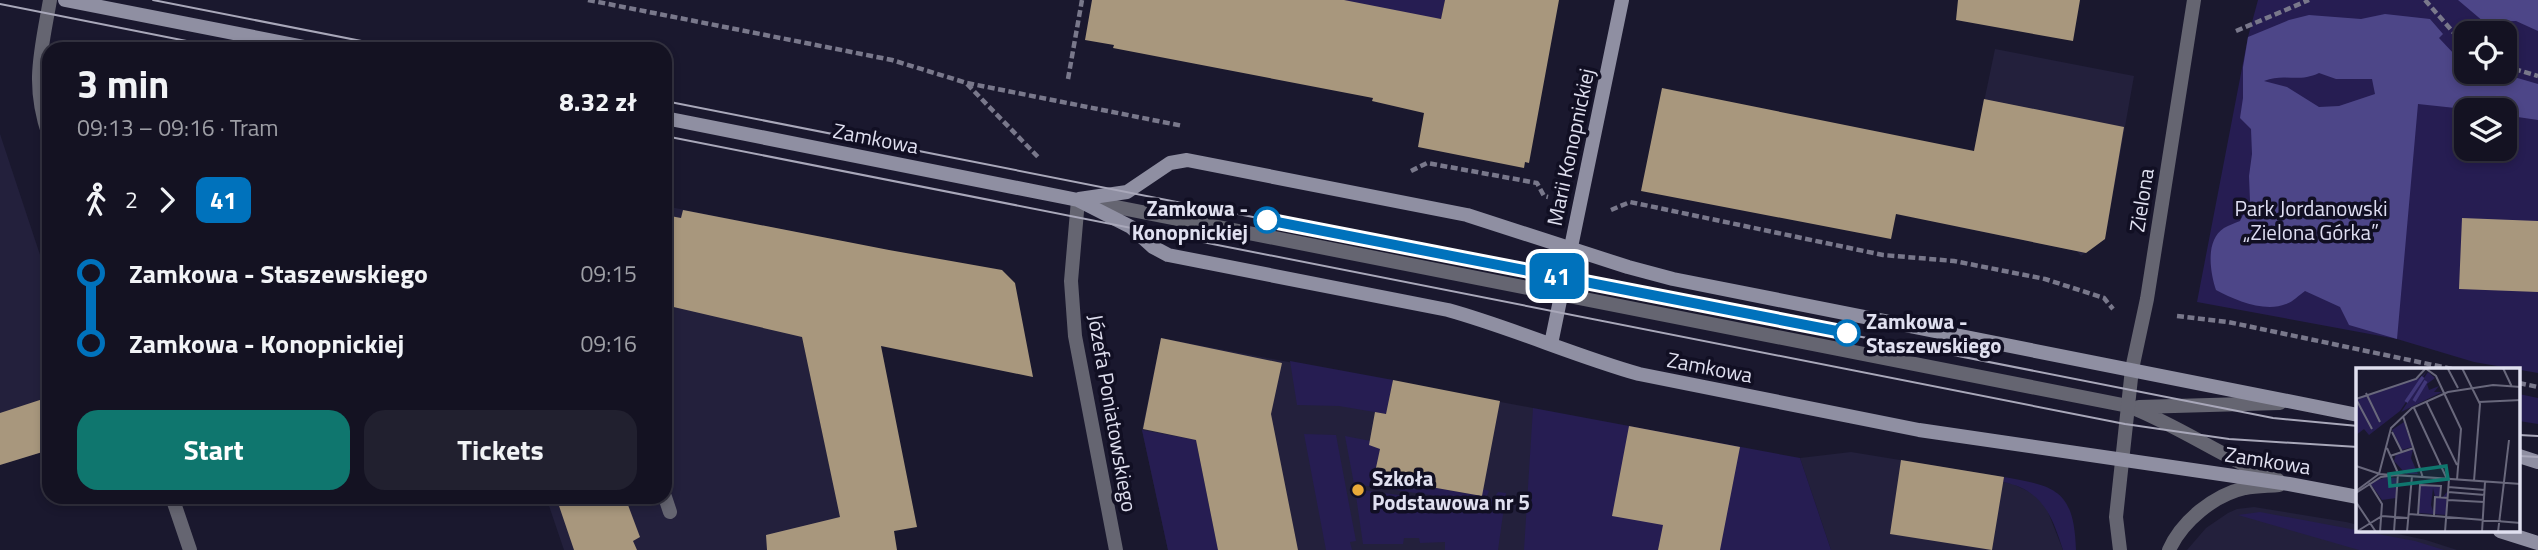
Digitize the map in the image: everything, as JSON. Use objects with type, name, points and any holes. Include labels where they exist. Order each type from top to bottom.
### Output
[{"type":"street","points":[[42,112],[38,88],[41,44],[50,0]]},
{"type":"street","points":[[65,0],[279,42]]},
{"type":"street","name":"Marii Konopnickiej","points":[[1551,344],[1622,0]]},
{"type":"street","name":"Zielona","points":[[2120,550],[2116,517],[2127,406],[2147,299],[2194,0]]},
{"type":"street","name":"Zamkowa","points":[[672,119],[1078,200],[1131,227],[1153,247],[1168,255],[1448,310],[1639,374],[1919,430],[2289,484],[2356,497]]},
{"type":"street","name":"Zamkowa","points":[[1078,200],[1127,192],[1170,163],[1187,160],[1453,212],[1673,279],[2356,415]]},
{"type":"street","points":[[1078,200],[2127,406],[2161,418],[2252,470],[2289,484]]},
{"type":"street","name":"Józefa Poniatowskiego","points":[[1078,200],[1072,281],[1075,337],[1116,550]]},
{"type":"street","points":[[2127,406],[2276,403],[2319,407]]},
{"type":"street","points":[[2520,456],[2538,462]]},
{"type":"street","points":[[2169,550],[2181,529],[2213,503],[2243,489],[2289,484]]},
{"type":"street","points":[[174,504],[190,550]]},
{"type":"street","points":[[667,504],[670,512]]},
{"type":"street","points":[[2503,532],[2538,543]]},
{"type":"path","points":[[588,0],[891,60],[967,83],[1195,129]]},
{"type":"path","points":[[1068,79],[1082,0]]},
{"type":"path","points":[[2236,31],[2309,0]]},
{"type":"path","points":[[2425,0],[2454,33]]},
{"type":"path","points":[[2517,70],[2538,76]]},
{"type":"path","points":[[967,83],[1040,159]]},
{"type":"path","points":[[1409,171],[1427,163],[1537,183]]},
{"type":"path","points":[[1630,201],[1883,255],[1954,261],[2045,279],[2104,298]]},
{"type":"path","points":[[2180,315],[2228,322],[2447,368]]},
{"type":"path","points":[[2520,383],[2538,387]]},
{"type":"shaded area","points":[[1995,49],[2134,76],[2105,239],[2081,256],[2077,251],[1958,227]]},
{"type":"shaded area","points":[[0,134],[42,261],[42,452],[0,465]]},
{"type":"shaded area","points":[[672,207],[876,248],[802,337],[839,510],[852,550],[564,550],[548,504],[672,504]]},
{"type":"shaded area","name":"Szkoła Podstawowa nr 5","points":[[1161,338],[1533,408],[1579,550],[1168,550],[1142,430]]},
{"type":"shaded area","points":[[1851,452],[2004,477],[2003,482],[2032,493],[2046,507],[2063,550],[1831,550],[1800,458]]},
{"type":"shaded area","points":[[2254,507],[2346,522],[2356,524],[2356,532],[2389,532],[2457,550],[2187,550],[2206,528],[2237,509]]},
{"type":"green space","points":[[1310,0],[1445,0],[1441,19]]},
{"type":"green space","name":"Park Jordanowski „Zielona Górka”","points":[[2258,0],[2538,0],[2538,373],[2474,362],[2397,339],[2197,302],[2248,37]]},
{"type":"green space","points":[[2458,0],[2538,0],[2538,31],[2517,21],[2483,21]]},
{"type":"green space","name":"Park Jordanowski „Zielona Górka”","points":[[2385,14],[2430,19],[2443,34],[2439,38],[2454,54],[2454,84],[2517,84],[2517,78],[2538,84],[2538,120],[2517,117],[2517,98],[2454,98],[2454,108],[2418,104],[2397,339],[2349,325],[2340,307],[2305,291],[2291,302],[2269,307],[2250,304],[2216,290],[2211,266],[2214,240],[2226,227],[2240,221],[2250,201],[2251,129],[2240,118],[2248,37],[2309,15],[2361,19]],"holes":[[[2319,73],[2336,79],[2372,79],[2375,94],[2339,106],[2319,107],[2287,87],[2264,81]]]},
{"type":"green space","points":[[1290,361],[1393,380],[1386,414],[1339,406],[1297,405]]},
{"type":"green space","points":[[2520,394],[2538,398],[2538,424],[2520,421]]},
{"type":"green space","points":[[1533,408],[1800,458],[1831,550],[1524,550]]},
{"type":"green space","points":[[1142,430],[1196,440],[1218,550],[1168,550]]},
{"type":"green space","points":[[1304,434],[1336,435],[1356,541],[1350,542],[1352,550],[1326,550]]},
{"type":"green space","points":[[1345,436],[1381,443],[1375,477],[1481,496],[1483,489],[1489,491],[1486,498],[1471,501],[1354,484]]},
{"type":"green space","points":[[2004,477],[2050,488],[2059,495],[2071,515],[2076,550],[2063,550],[2055,526],[2044,506],[2028,491],[2003,482]]},
{"type":"green space","points":[[1355,489],[1471,505],[1487,502],[1498,492],[1506,493],[1498,550],[1445,550],[1445,542],[1420,543],[1419,538],[1404,538],[1403,544],[1363,544]]},
{"type":"green space","points":[[2260,512],[2415,541],[2444,550],[2359,550],[2238,515]]},
{"type":"building","points":[[1092,0],[1344,0],[1441,19],[1445,0],[1559,0],[1529,163],[1525,162],[1524,168],[1418,147],[1424,113],[1372,101],[1373,98],[1113,48],[1114,45],[1085,40]]},
{"type":"building","points":[[1958,0],[2080,0],[2073,41],[1956,20]]},
{"type":"building","points":[[1662,88],[1974,151],[1984,99],[2124,127],[2105,239],[2086,253],[1896,214],[1891,239],[1641,191]]},
{"type":"building","points":[[683,210],[1002,270],[1015,283],[1033,377],[881,346],[917,527],[894,531],[897,550],[767,550],[766,535],[840,517],[802,337],[672,307],[672,216],[681,218]]},
{"type":"building","points":[[2462,218],[2538,221],[2538,292],[2459,289]]},
{"type":"building","points":[[1161,338],[1282,363],[1271,414],[1298,550],[1218,550],[1196,440],[1143,429]]},
{"type":"building","points":[[1393,380],[1500,401],[1482,496],[1374,477],[1380,449],[1369,445],[1375,412],[1386,414]]},
{"type":"building","points":[[42,399],[42,452],[0,465],[0,413]]},
{"type":"building","points":[[1629,426],[1740,447],[1720,550],[1658,550],[1663,525],[1612,516]]},
{"type":"building","points":[[1901,460],[2004,477],[1992,550],[1890,534]]},
{"type":"building","points":[[558,504],[628,504],[640,537],[633,541],[637,550],[574,550]]},
{"type":"tram line","points":[[153,0],[366,42]]},
{"type":"tram line","points":[[0,4],[192,42]]},
{"type":"tram line","points":[[672,102],[2273,418],[2356,426]]},
{"type":"tram line","points":[[672,137],[2125,424],[2229,439],[2356,447]]},
{"type":"tram line","name":"41","points":[[1267,220],[1847,333]]},
{"type":"tram line","points":[[2520,435],[2538,436]]},
{"type":"tram line","points":[[2520,456],[2538,457]]},
{"type":"place","name":"Zamkowa - Konopnickiej","points":[[1267,220]]},
{"type":"place","name":"Zamkowa - Staszewskiego","points":[[1847,333]]},
{"type":"place","name":"Szkoła Podstawowa nr 5","points":[[1358,490]]}]
